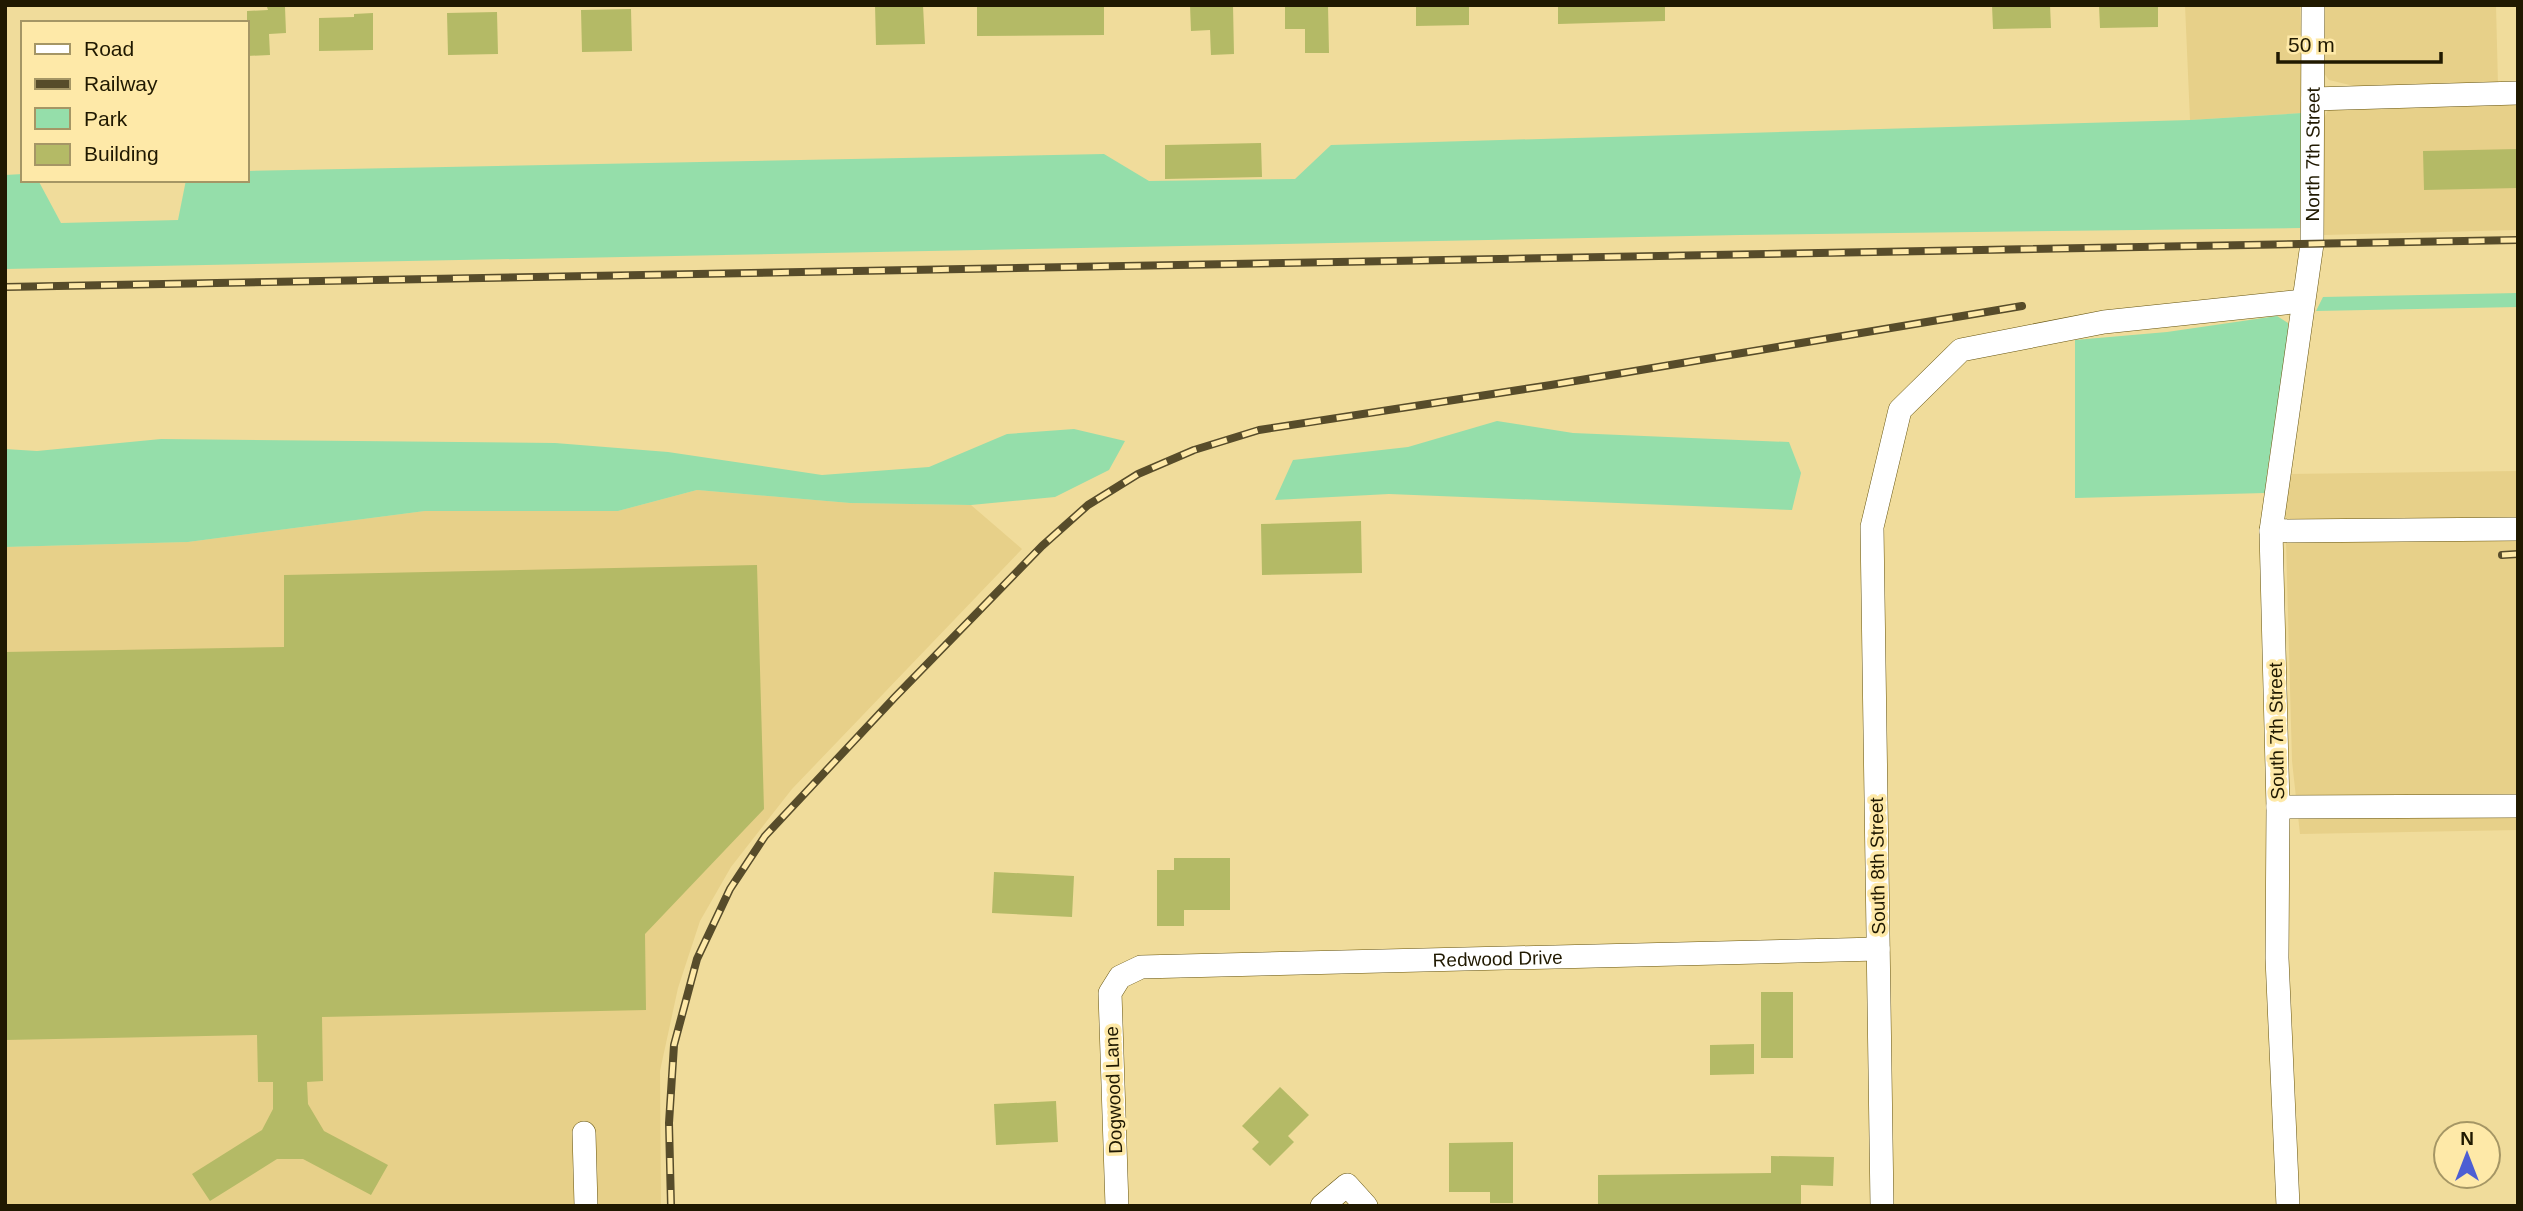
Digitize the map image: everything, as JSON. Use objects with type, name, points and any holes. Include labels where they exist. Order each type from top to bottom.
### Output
[{"type":"street","name":"North 7th Street","points":[[2309,259],[2312,244],[2313,5]]},
{"type":"street","points":[[2313,99],[2518,93]]},
{"type":"street","name":"South 7th Street","points":[[2288,1206],[2277,958],[2278,807],[2272,531],[2309,259]]},
{"type":"street","name":"South 8th Street","points":[[1882,1206],[1872,527],[1900,410],[1961,350],[2104,322],[2303,302]]},
{"type":"street","points":[[2272,531],[2518,529]]},
{"type":"street","points":[[2278,807],[2518,806]]},
{"type":"street","name":"Redwood Drive","points":[[1120,977],[1142,967],[1878,949]]},
{"type":"street","name":"Dogwood Lane","points":[[1117,1206],[1110,993],[1120,977]]},
{"type":"street","points":[[584,1133],[586,1206]]},
{"type":"street","points":[[1322,1206],[1347,1185],[1366,1206]]},
{"type":"shaded area","points":[[2185,5],[2300,5],[2302,113],[2190,120]]},
{"type":"shaded area","points":[[2322,5],[2496,5],[2498,85],[2354,86],[2329,80],[2323,72]]},
{"type":"shaded area","points":[[2518,94],[2518,230],[2324,235],[2322,122],[2329,108]]},
{"type":"shaded area","points":[[2518,471],[2518,830],[2300,834],[2292,761],[2285,505],[2288,474]]},
{"type":"shaded area","points":[[697,490],[850,503],[971,505],[1022,549],[792,789],[731,867],[700,921],[678,988],[660,1071],[661,1206],[5,1206],[5,547],[188,542],[425,511],[618,511]]},
{"type":"green space","points":[[2302,113],[2301,228],[1740,235],[5,269],[5,175],[21,174],[21,182],[39,182],[61,223],[178,220],[186,182],[248,182],[248,171],[1104,154],[1149,181],[1295,179],[1331,145],[2190,120]]},
{"type":"green space","points":[[2518,293],[2518,307],[2316,311],[2323,297]]},
{"type":"green space","points":[[2277,316],[2288,323],[2287,344],[2265,493],[2075,498],[2075,340],[2167,332]]},
{"type":"green space","points":[[1497,421],[1573,433],[1789,442],[1801,473],[1792,510],[1389,494],[1275,500],[1293,460],[1408,447]]},
{"type":"green space","points":[[1074,429],[1125,441],[1109,470],[1055,497],[971,505],[850,503],[697,490],[618,511],[425,511],[188,542],[5,547],[5,449],[37,451],[161,439],[555,443],[668,452],[822,475],[929,467],[1007,434]]},
{"type":"building","points":[[875,5],[923,5],[925,44],[876,45]]},
{"type":"building","points":[[977,5],[1104,5],[1104,35],[977,36]]},
{"type":"building","points":[[1190,5],[1233,5],[1234,54],[1211,55],[1210,30],[1191,31]]},
{"type":"building","points":[[1285,5],[1328,5],[1329,53],[1305,53],[1305,29],[1285,29]]},
{"type":"building","points":[[1416,5],[1469,5],[1469,25],[1416,26]]},
{"type":"building","points":[[1558,5],[1665,5],[1665,21],[1558,24]]},
{"type":"building","points":[[1992,5],[2050,5],[2051,28],[1993,29]]},
{"type":"building","points":[[2099,5],[2158,5],[2158,27],[2100,28]]},
{"type":"building","points":[[267,7],[285,7],[286,33],[269,34],[270,55],[248,56],[247,11],[268,10]]},
{"type":"building","points":[[631,9],[632,51],[582,52],[581,10]]},
{"type":"building","points":[[497,12],[498,54],[448,55],[447,13]]},
{"type":"building","points":[[373,13],[373,50],[319,51],[319,18],[354,17],[354,14]]},
{"type":"building","points":[[1261,143],[1262,177],[1165,179],[1165,145]]},
{"type":"building","points":[[2518,149],[2518,188],[2424,190],[2423,151]]},
{"type":"building","points":[[1361,521],[1362,573],[1262,575],[1261,524]]},
{"type":"building","points":[[757,565],[764,809],[645,934],[646,1010],[322,1017],[323,1081],[307,1082],[308,1104],[324,1131],[388,1165],[371,1195],[303,1159],[277,1159],[210,1201],[192,1174],[262,1130],[273,1109],[273,1082],[258,1082],[257,1035],[5,1040],[5,652],[284,647],[284,575]]},
{"type":"building","points":[[1174,858],[1230,858],[1230,910],[1184,910],[1184,926],[1157,926],[1157,870],[1174,870]]},
{"type":"building","points":[[994,872],[1074,876],[1072,917],[992,913]]},
{"type":"building","points":[[1761,992],[1793,992],[1793,1058],[1761,1058]]},
{"type":"building","points":[[1754,1044],[1754,1074],[1710,1075],[1710,1045]]},
{"type":"building","points":[[1280,1087],[1309,1115],[1288,1136],[1294,1142],[1270,1166],[1252,1149],[1259,1142],[1242,1126]]},
{"type":"building","points":[[1056,1101],[1058,1142],[996,1145],[994,1104]]},
{"type":"building","points":[[1513,1142],[1513,1203],[1490,1203],[1490,1192],[1449,1192],[1449,1143]]},
{"type":"building","points":[[1771,1156],[1834,1157],[1833,1186],[1801,1185],[1801,1204],[1598,1205],[1598,1175],[1771,1173]]},
{"type":"railway","points":[[5,287],[2518,240]]},
{"type":"railway","points":[[671,1206],[669,1123],[674,1045],[697,959],[730,889],[765,836],[1042,546],[1088,505],[1138,474],[1194,450],[1259,430],[1551,385],[2022,306]]},
{"type":"railway","points":[[2502,555],[2518,554]]}]
